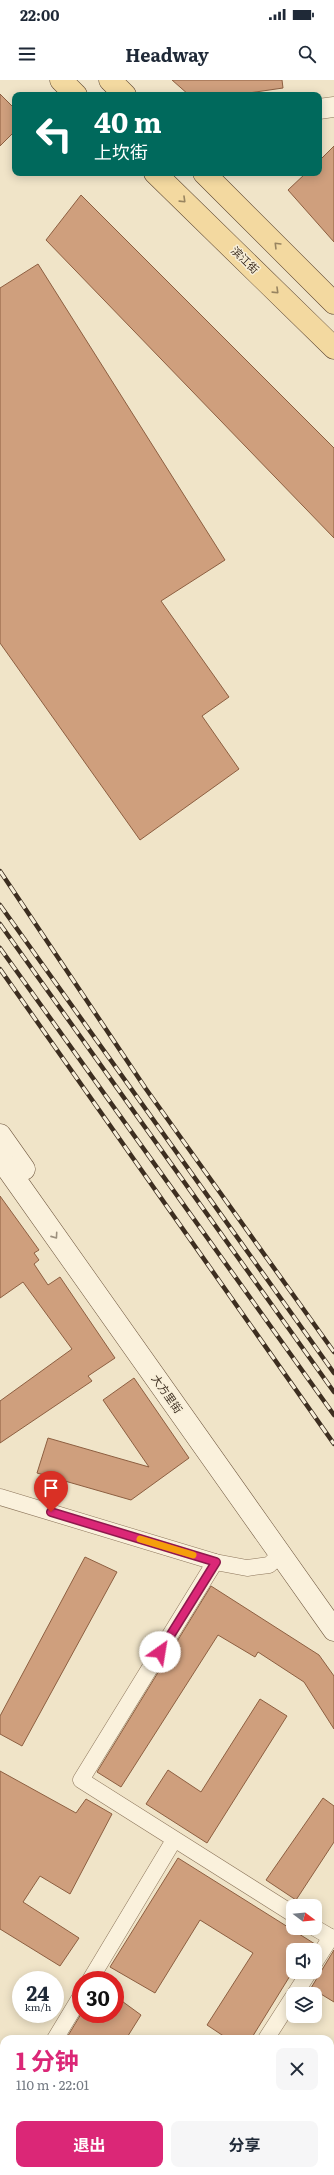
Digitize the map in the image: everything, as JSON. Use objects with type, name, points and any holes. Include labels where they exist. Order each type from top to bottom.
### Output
[{"type":"main road","points":[[61,80],[73,92]]},
{"type":"main road","points":[[110,80],[122,92]]},
{"type":"main road","name":"滨江街","points":[[158,176],[334,348]]},
{"type":"main road","points":[[207,176],[334,302]]},
{"type":"main road","name":"大方里街","points":[[0,1135],[334,1605]]},
{"type":"main road","name":"大方里街","points":[[0,1158],[334,1630]]},
{"type":"street","points":[[322,109],[334,107]]},
{"type":"street","points":[[0,1497],[216,1562],[247,1568],[269,1565],[281,1554]]},
{"type":"street","points":[[216,1562],[81,1780],[286,1910]]},
{"type":"street","points":[[95,1971],[174,1840]]},
{"type":"street","points":[[322,1932],[332,1938],[322,1952]]},
{"type":"street","points":[[269,2035],[286,2008]]},
{"type":"street","points":[[57,2035],[72,2011]]},
{"type":"building","points":[[172,80],[282,80],[283,88],[256,92],[186,92]]},
{"type":"building","points":[[0,94],[12,106],[12,134],[0,146]]},
{"type":"building","points":[[334,146],[334,242],[288,190],[303,176],[322,176],[322,158]]},
{"type":"building","points":[[81,195],[334,448],[334,538],[46,240]]},
{"type":"building","points":[[38,264],[225,560],[161,601],[229,697],[202,716],[239,769],[140,840],[0,643],[0,288]]},
{"type":"building","points":[[0,1196],[39,1250],[34,1253],[39,1260],[34,1264],[48,1285],[60,1277],[115,1358],[88,1376],[92,1381],[0,1443],[0,1401],[72,1349],[23,1282],[0,1298]]},
{"type":"building","points":[[134,1378],[189,1458],[131,1500],[37,1473],[48,1438],[149,1467],[103,1400]]},
{"type":"building","points":[[85,1557],[117,1572],[22,1746],[0,1734],[0,1716]]},
{"type":"building","points":[[211,1586],[319,1655],[334,1676],[334,1729],[304,1682],[258,1652],[255,1657],[218,1635],[121,1787],[97,1772]]},
{"type":"building","points":[[260,1699],[287,1716],[207,1843],[146,1804],[168,1770],[201,1792]]},
{"type":"building","points":[[0,1771],[76,1813],[86,1799],[112,1814],[70,1894],[40,1876],[23,1902],[79,1938],[60,1966],[0,1929]]},
{"type":"building","points":[[323,1798],[334,1806],[334,1842],[297,1899],[266,1880]]},
{"type":"building","points":[[178,1858],[286,1926],[286,1935],[301,1935],[313,1943],[286,1943],[286,1979],[288,1979],[253,2035],[222,2035],[207,2025],[253,1953],[200,1920],[155,1993],[124,1975],[124,1971],[117,1971],[110,1967]]},
{"type":"building","points":[[334,1950],[334,2002],[322,1995],[322,1987],[312,1987],[316,1979],[322,1979],[322,1970]]},
{"type":"building","points":[[124,2003],[141,2015],[128,2035],[68,2035],[76,2023],[124,2023]]},
{"type":"railway","points":[[0,871],[146,1089],[334,1352]]},
{"type":"railway","points":[[0,905],[334,1373]]},
{"type":"railway","points":[[0,924],[334,1392]]},
{"type":"railway","points":[[0,948],[334,1415]]},
{"type":"railway","points":[[0,969],[334,1444]]},
{"type":"slow traffic","points":[[140,1539],[193,1555]]},
{"type":"route","points":[[51,1512],[216,1562],[160,1652]]}]
